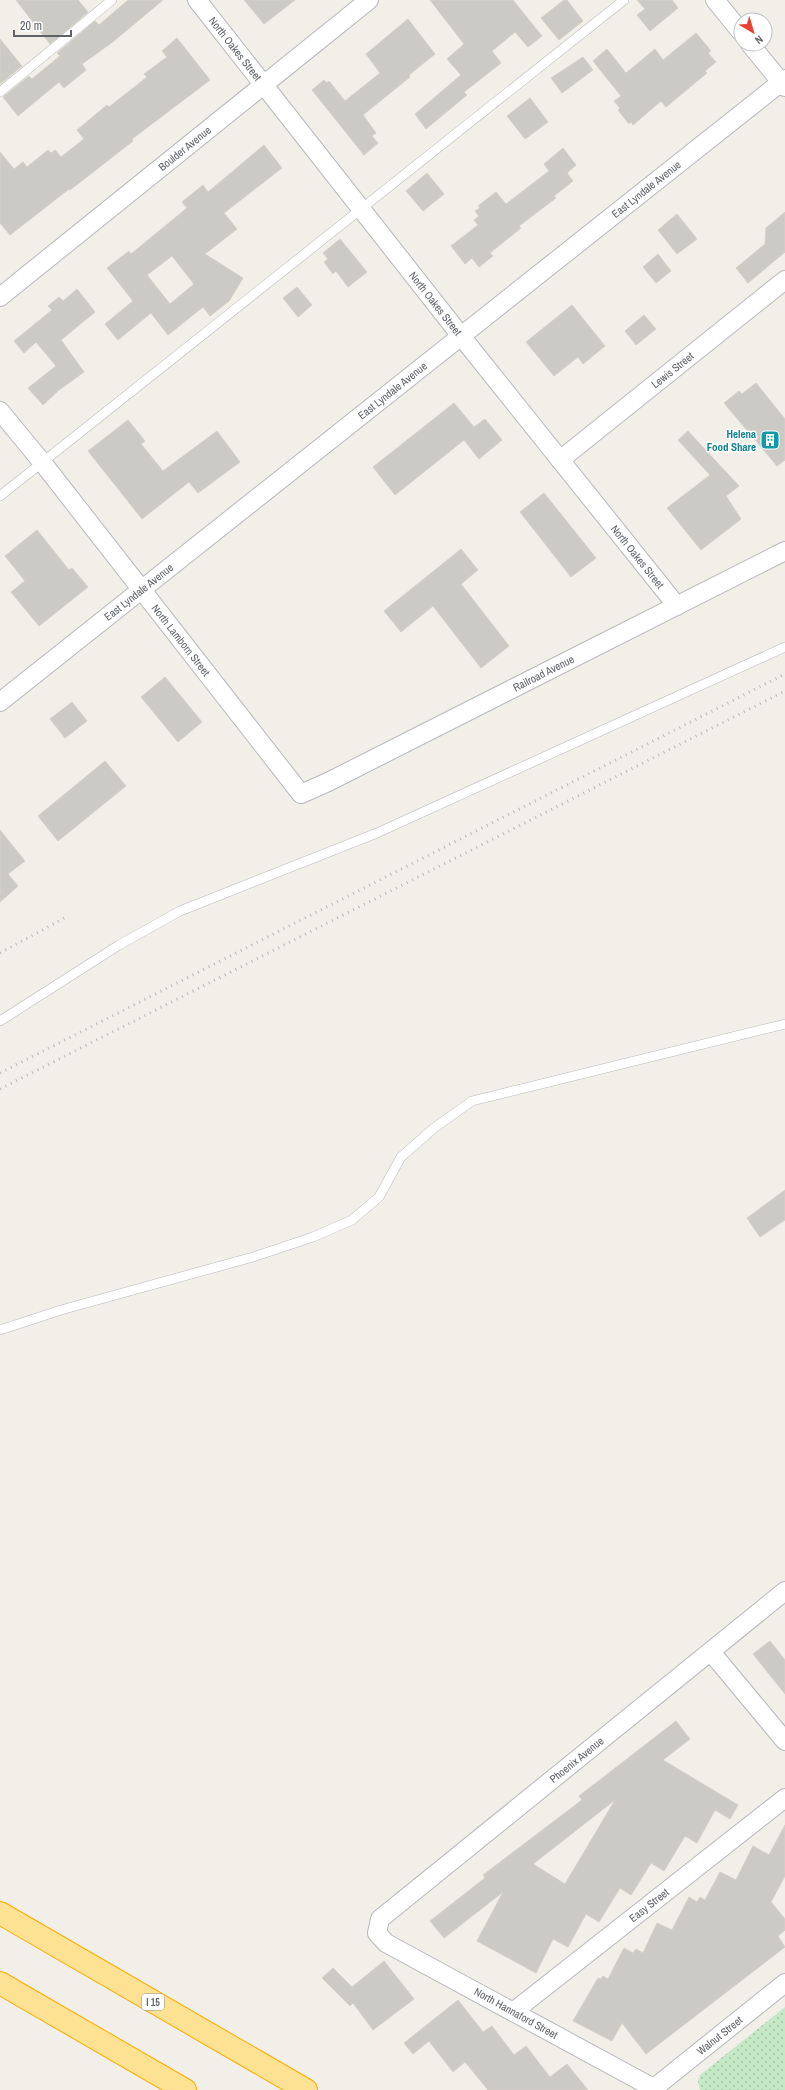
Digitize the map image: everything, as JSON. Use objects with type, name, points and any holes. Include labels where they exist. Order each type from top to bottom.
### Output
[{"type":"highway","name":"I 15","points":[[0,1913],[306,2090]]},
{"type":"highway","points":[[0,1983],[185,2090]]},
{"type":"street","name":"North Oakes Street","points":[[197,0],[461,336],[677,606]]},
{"type":"street","name":"Boulder Avenue","points":[[0,298],[369,0]]},
{"type":"street","points":[[715,0],[733,22]]},
{"type":"street","points":[[757,52],[784,83]]},
{"type":"street","name":"East Lyndale Avenue","points":[[0,702],[461,336],[784,83]]},
{"type":"street","name":"Lewis Street","points":[[560,460],[785,280]]},
{"type":"street","name":"North Lamborn Street","points":[[0,411],[42,462],[301,794]]},
{"type":"street","name":"Railroad Avenue","points":[[301,794],[328,782],[785,551]]},
{"type":"street","name":"Phoenix Avenue","points":[[378,1933],[380,1919],[785,1592]]},
{"type":"street","points":[[711,1652],[785,1741]]},
{"type":"street","name":"Easy Street","points":[[513,2012],[785,1798]]},
{"type":"street","name":"North Hannaford Street","points":[[378,1933],[386,1943],[656,2089]]},
{"type":"street","name":"Walnut Street","points":[[656,2089],[785,1983]]},
{"type":"lane","points":[[0,92],[112,0]]},
{"type":"lane","points":[[0,496],[624,0]]},
{"type":"lane","points":[[0,1021],[119,945],[180,911],[377,833],[785,647]]},
{"type":"lane","points":[[0,1330],[61,1310],[253,1257],[313,1237],[352,1220],[379,1197],[401,1158],[434,1128],[472,1102],[785,1024]]},
{"type":"green space","points":[[785,2007],[785,2090],[700,2090],[698,2082],[700,2075]]},
{"type":"building","points":[[16,0],[78,0],[88,12],[50,44]]},
{"type":"building","points":[[128,0],[163,0],[114,41],[82,64],[86,70],[64,88],[59,82],[18,116],[3,97],[29,76],[32,79],[60,56],[57,53],[95,21],[99,25]]},
{"type":"building","points":[[244,0],[295,0],[264,24]]},
{"type":"building","points":[[430,0],[513,0],[542,36],[528,47],[515,32],[492,51],[501,63],[464,92],[467,95],[426,129],[415,114],[461,75],[447,59],[464,44]]},
{"type":"building","points":[[564,0],[567,0],[583,21],[559,40],[541,18]]},
{"type":"building","points":[[637,0],[672,0],[678,8],[650,31],[637,15],[645,9]]},
{"type":"building","points":[[408,19],[435,54],[409,75],[410,77],[363,115],[376,133],[372,136],[378,143],[364,155],[312,90],[324,80],[327,83],[329,81],[345,101],[380,73],[366,54]]},
{"type":"building","points":[[696,33],[711,51],[708,53],[716,62],[705,71],[707,73],[666,107],[661,101],[633,125],[631,122],[629,124],[618,110],[620,108],[614,101],[621,96],[593,61],[607,49],[626,73],[655,49],[663,60]]},
{"type":"building","points":[[177,38],[210,80],[10,235],[0,223],[0,152],[14,169],[23,162],[27,167],[48,150],[51,153],[55,150],[61,157],[84,139],[77,130],[107,105],[109,107],[147,77],[144,74],[167,57],[162,51]]},
{"type":"building","points":[[0,39],[22,66],[0,84]]},
{"type":"building","points":[[583,57],[593,70],[562,93],[551,78]]},
{"type":"building","points":[[530,98],[548,122],[525,139],[507,116]]},
{"type":"building","points":[[264,145],[282,168],[224,213],[237,229],[205,254],[243,278],[229,301],[210,316],[203,307],[168,335],[151,313],[118,340],[105,324],[133,301],[107,268],[129,251],[131,254],[187,208],[182,202],[203,185],[208,192]],"holes":[[[172,256],[194,284],[170,304],[147,275]]]},
{"type":"building","points":[[563,148],[576,165],[567,173],[573,181],[554,196],[556,198],[519,226],[521,228],[490,253],[493,256],[479,267],[472,258],[465,264],[451,246],[478,225],[474,220],[479,216],[475,211],[480,208],[478,206],[496,192],[506,204],[549,171],[544,164]]},
{"type":"building","points":[[427,173],[444,194],[423,211],[406,191]]},
{"type":"building","points":[[785,212],[785,252],[748,283],[736,268],[765,244],[766,228]]},
{"type":"building","points":[[677,214],[697,239],[677,254],[658,230]]},
{"type":"building","points":[[340,239],[367,272],[348,287],[336,271],[333,274],[324,262],[328,259],[323,253]]},
{"type":"building","points":[[658,254],[671,271],[656,283],[643,267]]},
{"type":"building","points":[[297,287],[312,305],[298,317],[283,298]]},
{"type":"building","points":[[77,289],[95,312],[61,340],[84,372],[59,390],[43,405],[28,388],[56,366],[36,342],[24,353],[14,341],[52,310],[48,306],[59,297],[63,301]]},
{"type":"building","points":[[572,305],[605,346],[583,364],[578,357],[554,376],[526,342]]},
{"type":"building","points":[[644,315],[656,329],[636,345],[625,331]]},
{"type":"building","name":"Helena Food Share","points":[[756,383],[785,419],[785,460],[777,466],[724,403],[739,391],[742,394]]},
{"type":"building","points":[[454,403],[474,427],[485,419],[502,440],[479,459],[464,440],[395,495],[373,467]]},
{"type":"building","points":[[128,420],[145,441],[141,444],[163,471],[217,431],[240,462],[198,493],[189,482],[142,519],[88,451]]},
{"type":"building","points":[[688,431],[739,486],[726,496],[741,519],[701,550],[667,508],[710,475],[678,440]]},
{"type":"building","points":[[544,493],[596,558],[571,577],[520,512]]},
{"type":"building","points":[[37,530],[69,570],[72,568],[88,587],[39,626],[11,592],[25,581],[5,556]]},
{"type":"building","points":[[461,549],[478,570],[461,584],[509,646],[481,668],[433,606],[401,632],[384,611]]},
{"type":"building","points":[[165,677],[202,722],[178,742],[141,697]]},
{"type":"building","points":[[72,702],[87,721],[65,738],[50,719]]},
{"type":"building","points":[[105,761],[126,786],[58,841],[38,816]]},
{"type":"building","points":[[0,830],[25,861],[8,874],[18,886],[0,902]]},
{"type":"building","points":[[785,1190],[785,1220],[760,1237],[747,1218]]},
{"type":"building","points":[[770,1641],[785,1660],[785,1694],[753,1654]]},
{"type":"building","points":[[676,1721],[690,1739],[663,1760],[738,1805],[730,1819],[715,1810],[697,1843],[685,1836],[664,1871],[651,1863],[631,1895],[620,1888],[599,1922],[586,1914],[568,1947],[553,1939],[536,1973],[477,1941],[503,1892],[444,1938],[430,1921],[485,1878],[483,1875],[582,1800],[579,1796]],"holes":[[[615,1800],[565,1884],[533,1864]]]},
{"type":"building","points":[[785,1825],[785,1876],[771,1902],[785,1919],[785,1930],[778,1936],[785,1947],[646,2054],[622,2023],[612,2041],[573,2021],[598,1978],[601,1979],[603,1976],[608,1979],[624,1948],[633,1953],[636,1949],[643,1953],[657,1923],[672,1930],[689,1897],[697,1902],[700,1897],[705,1900],[720,1872],[736,1880],[753,1846],[769,1855]]},
{"type":"building","points":[[384,1961],[414,1999],[373,2030],[353,2003],[350,2006],[322,1978],[333,1968],[352,1987]]},
{"type":"building","points":[[458,2000],[483,2032],[492,2026],[514,2055],[526,2046],[550,2077],[567,2064],[588,2090],[488,2090],[465,2062],[453,2072],[429,2041],[413,2054],[404,2043]]},
{"type":"railway","points":[[0,1073],[785,674]]},
{"type":"railway","points":[[0,1089],[785,691]]},
{"type":"railway","points":[[0,953],[68,916]]},
{"type":"place","name":"Helena Food Share","points":[[770,440]]}]
